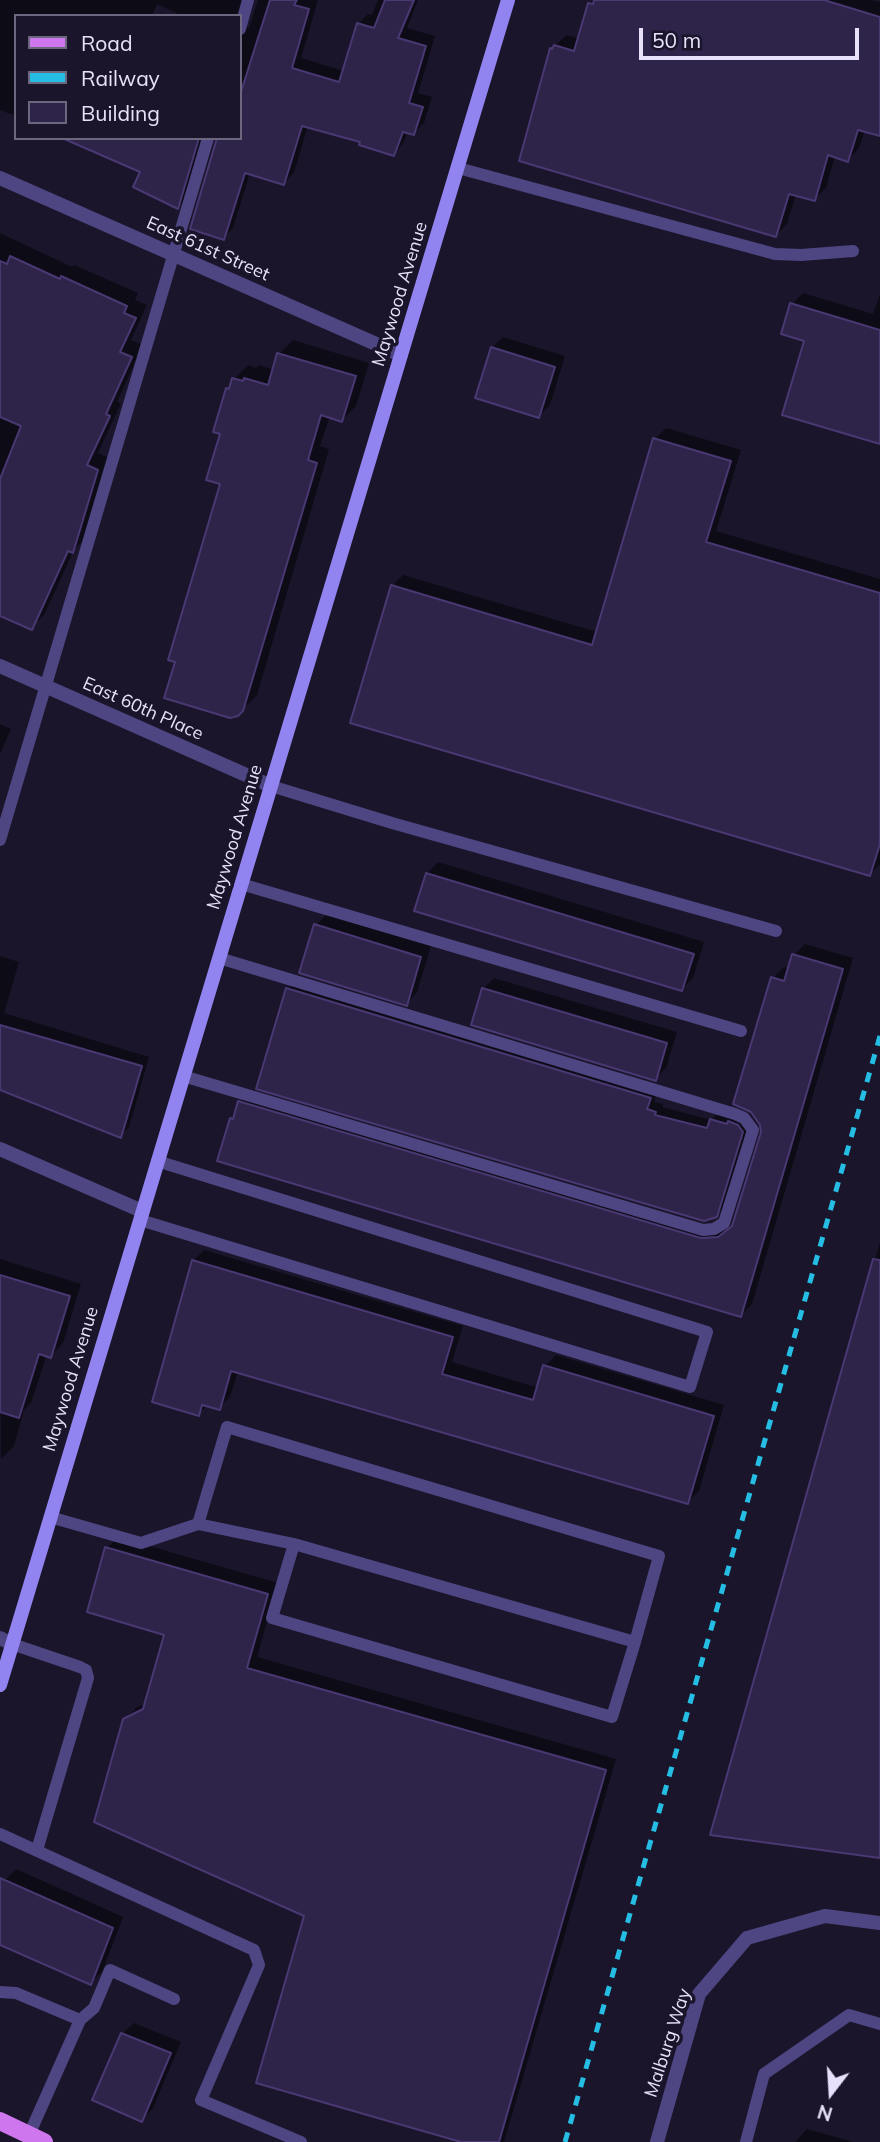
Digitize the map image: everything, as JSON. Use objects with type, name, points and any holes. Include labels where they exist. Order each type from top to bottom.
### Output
[{"type":"main road","points":[[0,2121],[37,2138]]},
{"type":"street","name":"Maywood Avenue","points":[[0,1685],[6,1641],[50,1517],[508,0]]},
{"type":"street","name":"East 61st Street","points":[[0,178],[401,355]]},
{"type":"street","name":"East 60th Place","points":[[0,666],[271,786]]},
{"type":"street","points":[[0,1149],[141,1216]]},
{"type":"street","name":"Malburg Way","points":[[657,2142],[699,1994],[747,1938],[825,1916],[880,1923]]},
{"type":"lane","points":[[242,22],[248,0]]},
{"type":"lane","points":[[0,840],[207,140]]},
{"type":"lane","points":[[458,167],[775,254],[853,251]]},
{"type":"lane","points":[[271,786],[392,823],[776,931]]},
{"type":"lane","points":[[241,884],[741,1031]]},
{"type":"lane","points":[[183,1076],[703,1230],[714,1229],[724,1223],[753,1130],[744,1118],[735,1114],[219,958]]},
{"type":"lane","points":[[141,1216],[690,1387],[707,1332],[157,1161]]},
{"type":"lane","points":[[198,1524],[227,1427],[659,1556],[612,1717],[272,1618],[294,1544]]},
{"type":"lane","points":[[50,1517],[141,1543],[198,1524],[294,1544],[635,1642]]},
{"type":"lane","points":[[6,1641],[80,1667],[86,1670],[88,1678],[37,1850]]},
{"type":"lane","points":[[0,1834],[254,1950],[259,1965],[201,2100],[302,2142]]},
{"type":"lane","points":[[37,2138],[79,2020],[94,2008],[110,1970],[174,1999]]},
{"type":"lane","points":[[0,1992],[16,1993],[79,2020]]},
{"type":"lane","points":[[746,2142],[764,2074],[849,2015],[880,2024]]},
{"type":"building","points":[[270,0],[297,0],[294,5],[309,9],[292,68],[339,82],[357,23],[374,28],[385,0],[414,0],[398,38],[426,46],[409,103],[423,107],[414,135],[403,132],[394,156],[359,145],[360,142],[302,126],[284,185],[245,173],[224,240],[190,229],[216,140],[242,140],[242,89]]},
{"type":"building","points":[[594,0],[824,0],[880,17],[880,136],[858,130],[848,162],[828,155],[815,201],[789,194],[776,237],[519,161],[550,48],[554,45],[574,51],[588,3],[593,4]]},
{"type":"building","points":[[67,140],[198,140],[178,209],[133,187],[140,172]]},
{"type":"building","points":[[10,256],[127,306],[124,313],[136,318],[120,352],[132,357],[106,414],[110,416],[87,465],[98,470],[73,553],[68,551],[32,630],[0,616],[0,479],[21,426],[0,417],[0,261],[7,264]]},
{"type":"building","points":[[790,303],[880,330],[880,444],[782,415],[804,341],[781,334]]},
{"type":"building","points":[[491,347],[555,367],[539,418],[475,398]]},
{"type":"building","points":[[277,353],[356,376],[342,422],[321,415],[308,460],[317,463],[243,711],[230,718],[164,698],[175,662],[168,660],[220,484],[206,480],[220,434],[213,432],[226,388],[229,389],[232,378],[243,381],[244,378],[268,385]]},
{"type":"building","points":[[653,438],[731,461],[706,542],[880,593],[880,844],[870,876],[350,723],[391,585],[592,645]]},
{"type":"building","points":[[426,873],[694,954],[682,991],[414,911]]},
{"type":"building","points":[[314,924],[421,957],[407,1006],[299,973]]},
{"type":"building","points":[[792,954],[843,969],[741,1317],[217,1161],[238,1101],[701,1238],[718,1237],[732,1226],[761,1132],[760,1125],[751,1112],[733,1104],[771,977],[784,981]]},
{"type":"building","points":[[286,988],[651,1098],[647,1109],[656,1112],[655,1115],[707,1128],[710,1119],[738,1125],[743,1132],[717,1217],[704,1221],[256,1089]]},
{"type":"building","points":[[482,988],[667,1043],[656,1081],[471,1025]]},
{"type":"building","points":[[0,1025],[142,1066],[121,1138],[0,1090]]},
{"type":"building","points":[[873,1259],[880,1260],[880,1858],[710,1835]]},
{"type":"building","points":[[192,1260],[453,1337],[442,1374],[533,1400],[543,1365],[714,1416],[688,1504],[231,1371],[220,1410],[202,1405],[199,1416],[152,1402]]},
{"type":"building","points":[[0,1275],[70,1296],[51,1358],[39,1354],[19,1418],[0,1412]]},
{"type":"building","points":[[105,1547],[268,1594],[247,1668],[606,1770],[499,2142],[461,2142],[256,2083],[304,1916],[94,1822],[123,1719],[143,1709],[164,1635],[87,1612]]},
{"type":"building","points":[[0,1878],[113,1928],[91,1985],[0,1945]]},
{"type":"building","points":[[121,2033],[171,2053],[142,2122],[92,2100]]},
{"type":"railway","points":[[565,2142],[880,1036]]}]
